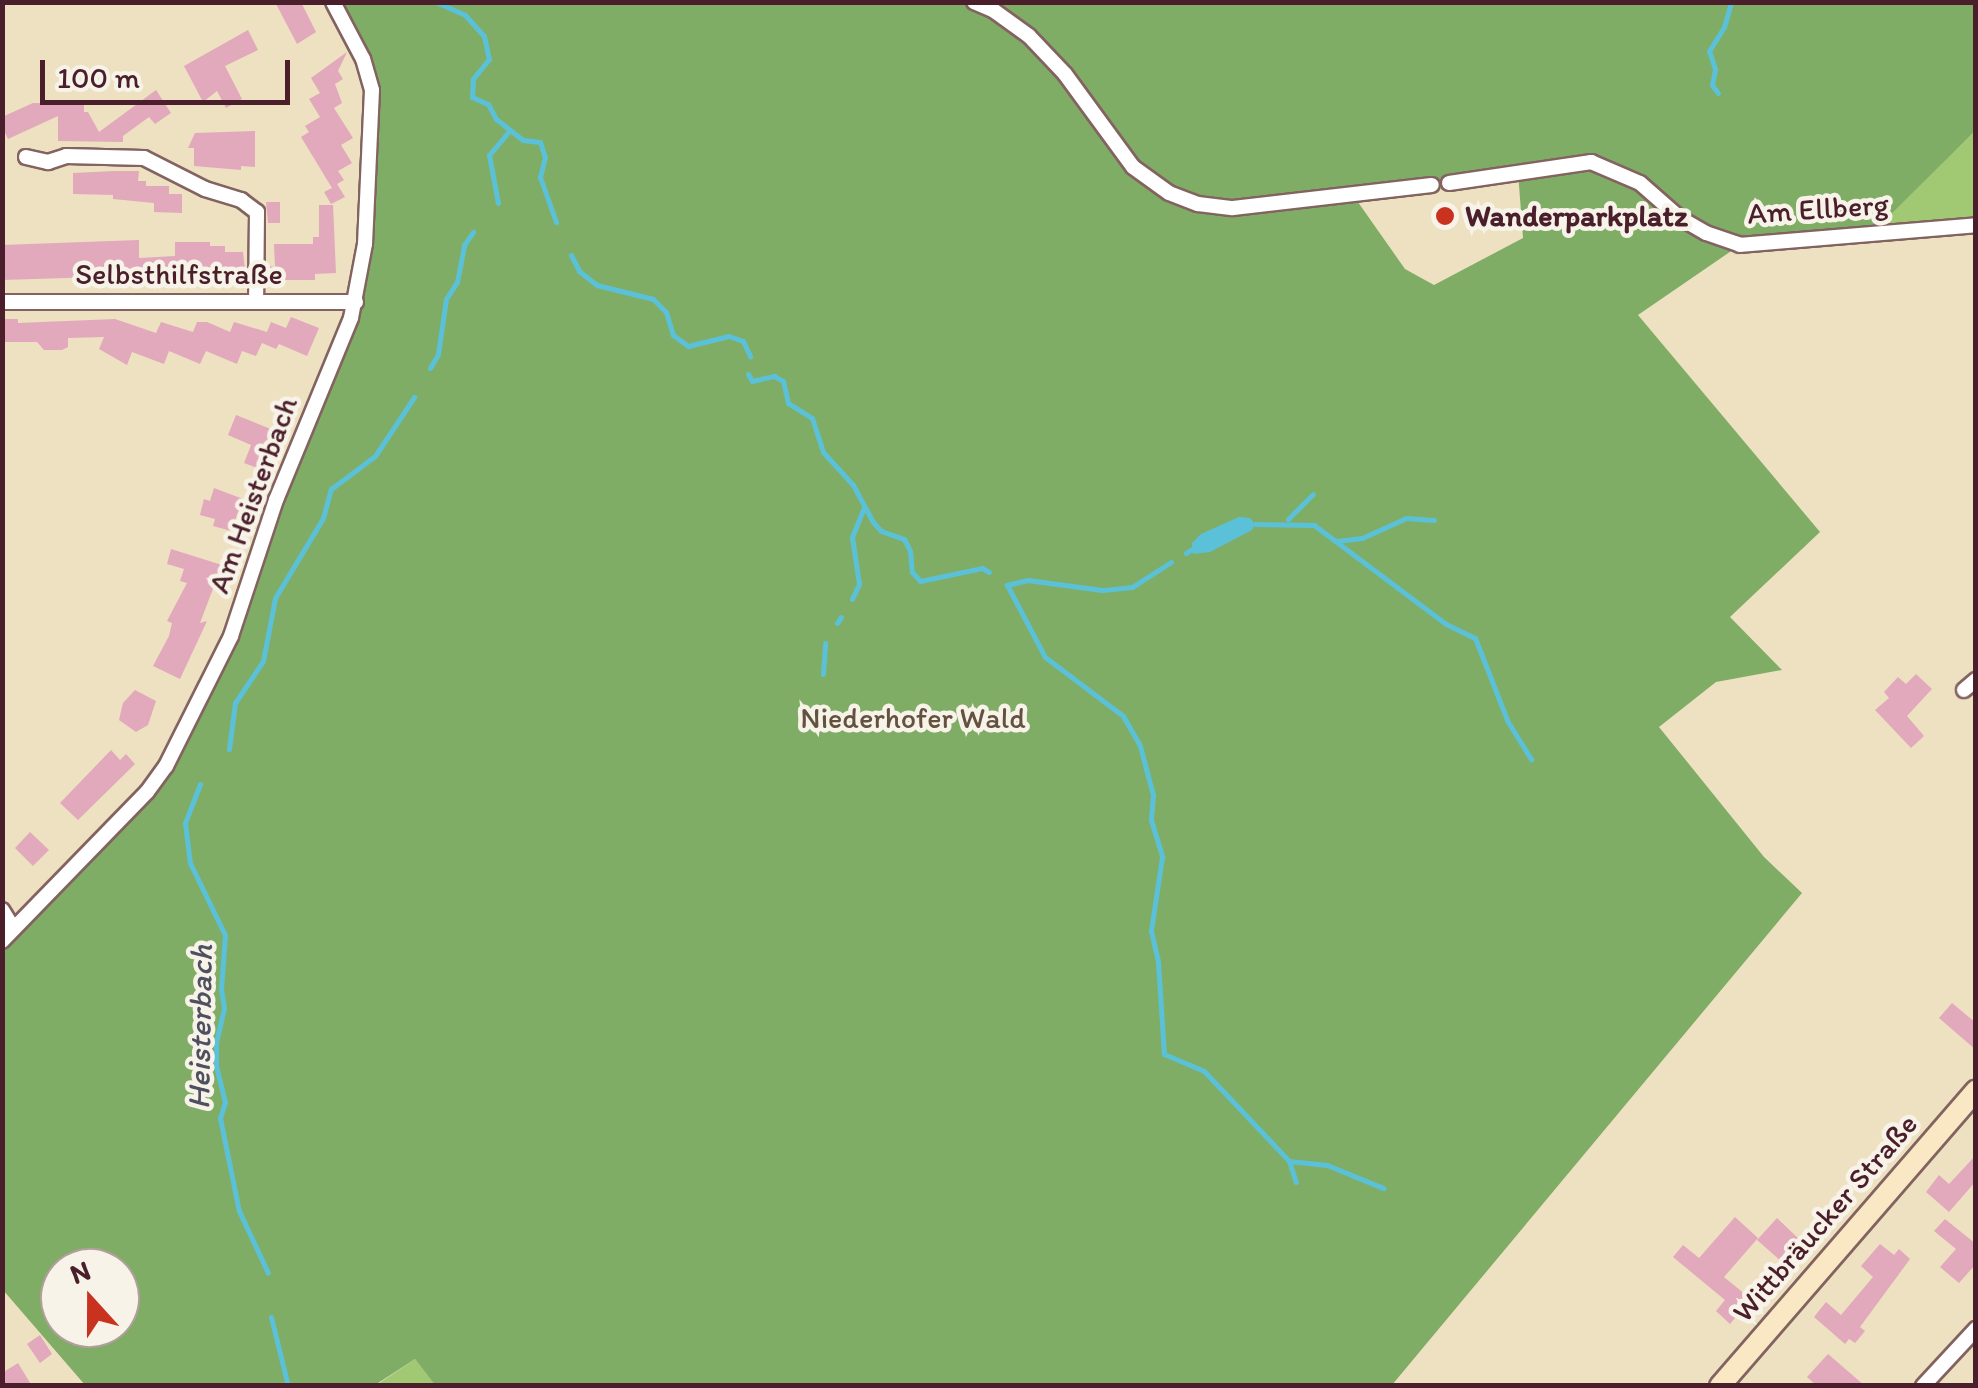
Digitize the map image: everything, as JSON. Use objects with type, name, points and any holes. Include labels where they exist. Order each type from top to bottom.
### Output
[{"type":"main road","name":"Wittbräucker Straße","points":[[1720,1386],[1976,1090]]},
{"type":"street","name":"Am Heisterbach","points":[[2,941],[147,792],[166,766],[231,636],[276,500],[356,302],[365,244],[372,90],[363,59],[333,2]]},
{"type":"street","points":[[974,2],[993,10],[1029,36],[1065,74],[1133,167],[1169,193],[1198,204],[1233,208],[1432,185]]},
{"type":"street","points":[[26,157],[48,162],[66,156],[144,158],[195,184],[242,200],[257,212],[256,301]]},
{"type":"street","name":"Am Ellberg","points":[[1449,183],[1592,162],[1640,182],[1680,218],[1706,233],[1740,244],[1976,224]]},
{"type":"street","name":"Selbsthilfstraße","points":[[2,302],[356,302]]},
{"type":"street","points":[[2,910],[14,929]]},
{"type":"street","points":[[1924,1386],[1976,1329]]},
{"type":"green space","name":"Niederhofer Wald","points":[[342,3],[1975,3],[1975,131],[1871,234],[1740,245],[1638,315],[1820,532],[1730,617],[1782,670],[1716,682],[1659,727],[1764,857],[1802,893],[1392,1385],[436,1386],[415,1359],[375,1385],[85,1385],[53,1348],[140,1348],[140,1248],[40,1248],[40,1333],[3,1290],[2,949],[154,791],[173,765],[224,664],[289,480],[360,313],[371,260],[379,113],[373,64]],"holes":[[[1518,172],[1523,238],[1434,285],[1405,269],[1353,195]]]},
{"type":"green space","points":[[1975,131],[1975,225],[1871,234],[1888,216]]},
{"type":"green space","points":[[415,1359],[436,1385],[375,1386]]},
{"type":"water","points":[[1239,517],[1250,518],[1255,524],[1252,530],[1210,552],[1193,554],[1192,543],[1201,534]]},
{"type":"building","points":[[275,2],[301,2],[316,32],[297,44]]},
{"type":"building","points":[[248,30],[258,50],[225,66],[242,99],[226,108],[217,91],[203,102],[184,66]]},
{"type":"building","points":[[347,52],[338,71],[343,79],[335,84],[342,103],[334,108],[353,138],[341,145],[352,163],[338,171],[344,180],[337,184],[345,197],[331,204],[324,192],[332,188],[301,137],[309,132],[305,126],[320,117],[309,99],[320,93],[311,78]]},
{"type":"building","points":[[156,90],[171,113],[155,124],[149,117],[123,136],[123,142],[58,141],[58,116],[8,139],[2,126],[2,117],[33,103],[84,104],[84,112],[88,112],[99,132]]},
{"type":"building","points":[[255,131],[255,167],[241,166],[241,170],[194,166],[194,148],[188,148],[195,133]]},
{"type":"building","points":[[139,171],[138,181],[146,181],[146,186],[169,186],[169,194],[182,194],[182,213],[154,212],[154,203],[113,199],[113,195],[73,194],[73,173]]},
{"type":"building","points":[[266,202],[280,202],[280,223],[268,223]]},
{"type":"building","points":[[319,205],[333,205],[336,273],[315,274],[315,280],[267,280],[267,266],[275,267],[274,244],[313,244],[313,237],[319,237]]},
{"type":"building","points":[[139,240],[139,258],[175,256],[175,242],[210,242],[210,246],[225,246],[225,252],[243,252],[246,279],[176,276],[176,281],[158,281],[159,285],[130,286],[130,276],[2,280],[2,245]]},
{"type":"building","points":[[291,317],[319,328],[307,356],[279,344],[276,349],[262,343],[271,322],[286,328]]},
{"type":"building","points":[[2,319],[18,319],[18,323],[115,319],[156,333],[161,322],[193,332],[197,322],[207,322],[230,332],[234,322],[267,332],[256,356],[242,351],[237,364],[206,351],[200,364],[169,351],[164,364],[132,352],[127,365],[99,349],[104,337],[68,338],[68,347],[62,350],[44,350],[37,342],[2,342]]},
{"type":"building","points":[[236,415],[273,430],[257,468],[244,463],[251,445],[228,435]]},
{"type":"building","points":[[214,488],[243,499],[231,531],[213,526],[215,519],[200,515],[204,499],[210,501]]},
{"type":"building","points":[[171,549],[222,565],[200,623],[207,621],[180,679],[153,666],[169,636],[172,623],[167,621],[187,583],[180,581],[184,569],[167,564]]},
{"type":"building","points":[[1916,674],[1932,689],[1907,716],[1924,736],[1911,748],[1875,710],[1889,698],[1884,692],[1898,677],[1906,684]]},
{"type":"building","points":[[135,690],[156,701],[148,725],[136,732],[119,720],[123,703]]},
{"type":"building","points":[[111,750],[120,760],[126,754],[135,764],[78,820],[60,803]]},
{"type":"building","points":[[30,832],[49,850],[33,866],[15,848]]},
{"type":"building","points":[[1952,1003],[1976,1023],[1976,1050],[1939,1018]]},
{"type":"building","points":[[1976,1155],[1976,1181],[1949,1212],[1926,1192],[1939,1175],[1949,1184]]},
{"type":"building","points":[[1735,1217],[1758,1238],[1724,1277],[1751,1299],[1730,1324],[1716,1311],[1725,1300],[1673,1257],[1683,1245],[1699,1258]]},
{"type":"building","points":[[1777,1218],[1800,1240],[1781,1261],[1757,1240]]},
{"type":"building","points":[[1945,1219],[1976,1244],[1976,1264],[1959,1283],[1940,1267],[1956,1249],[1934,1231]]},
{"type":"building","points":[[1880,1244],[1894,1255],[1899,1249],[1910,1259],[1860,1327],[1865,1331],[1855,1343],[1849,1339],[1845,1344],[1814,1317],[1826,1302],[1841,1315],[1873,1277],[1861,1266]]},
{"type":"building","points":[[40,1335],[40,1348],[48,1348],[52,1354],[40,1363],[27,1344]]},
{"type":"building","points":[[1828,1354],[1865,1386],[1817,1386],[1807,1377]]},
{"type":"building","points":[[18,1363],[32,1386],[2,1386],[2,1373]]},
{"type":"waterway","name":"Heisterbach","points":[[436,2],[465,15],[484,36],[489,59],[473,79],[472,97],[488,104],[496,119],[523,140],[540,142],[545,157],[540,177],[556,222]]},
{"type":"waterway","points":[[1718,93],[1712,85],[1715,69],[1709,51],[1724,27],[1731,2]]},
{"type":"waterway","name":"Heisterbach","points":[[498,203],[489,155],[509,131]]},
{"type":"waterway","name":"Heisterbach","points":[[430,368],[438,354],[446,299],[457,282],[464,245],[473,232]]},
{"type":"waterway","points":[[571,255],[579,271],[597,285],[653,299],[666,312],[673,335],[688,346],[729,336],[743,341],[750,356]]},
{"type":"waterway","points":[[748,374],[752,381],[774,376],[783,381],[788,403],[812,418],[823,452],[853,485],[873,522],[881,531],[904,539],[910,551],[912,572],[920,581],[982,568],[989,572]]},
{"type":"waterway","name":"Heisterbach","points":[[229,749],[235,703],[263,661],[275,598],[323,518],[331,489],[375,456],[414,397]]},
{"type":"waterway","points":[[1288,519],[1313,494]]},
{"type":"waterway","points":[[852,599],[859,584],[852,537],[864,507]]},
{"type":"waterway","points":[[1337,541],[1362,538],[1406,518],[1434,520]]},
{"type":"waterway","points":[[1255,524],[1314,525],[1446,624],[1475,638],[1508,722],[1531,759]]},
{"type":"waterway","points":[[1186,553],[1192,549]]},
{"type":"waterway","points":[[1171,562],[1132,587],[1102,590],[1028,580],[1007,585],[1045,657],[1123,716],[1140,746],[1153,795],[1151,820],[1162,857],[1151,931],[1158,962],[1164,1054],[1204,1071],[1289,1161],[1327,1165],[1383,1188]]},
{"type":"waterway","points":[[837,623],[841,617]]},
{"type":"waterway","points":[[823,674],[825,643]]},
{"type":"waterway","name":"Heisterbach","points":[[200,784],[185,823],[190,863],[225,935],[221,989],[224,1008],[216,1042],[216,1066],[225,1102],[220,1118],[239,1211],[268,1273]]},
{"type":"waterway","points":[[1289,1161],[1296,1182]]},
{"type":"waterway","name":"Heisterbach","points":[[271,1317],[288,1386]]},
{"type":"place","name":"Wanderparkplatz","points":[[1445,216]]}]
